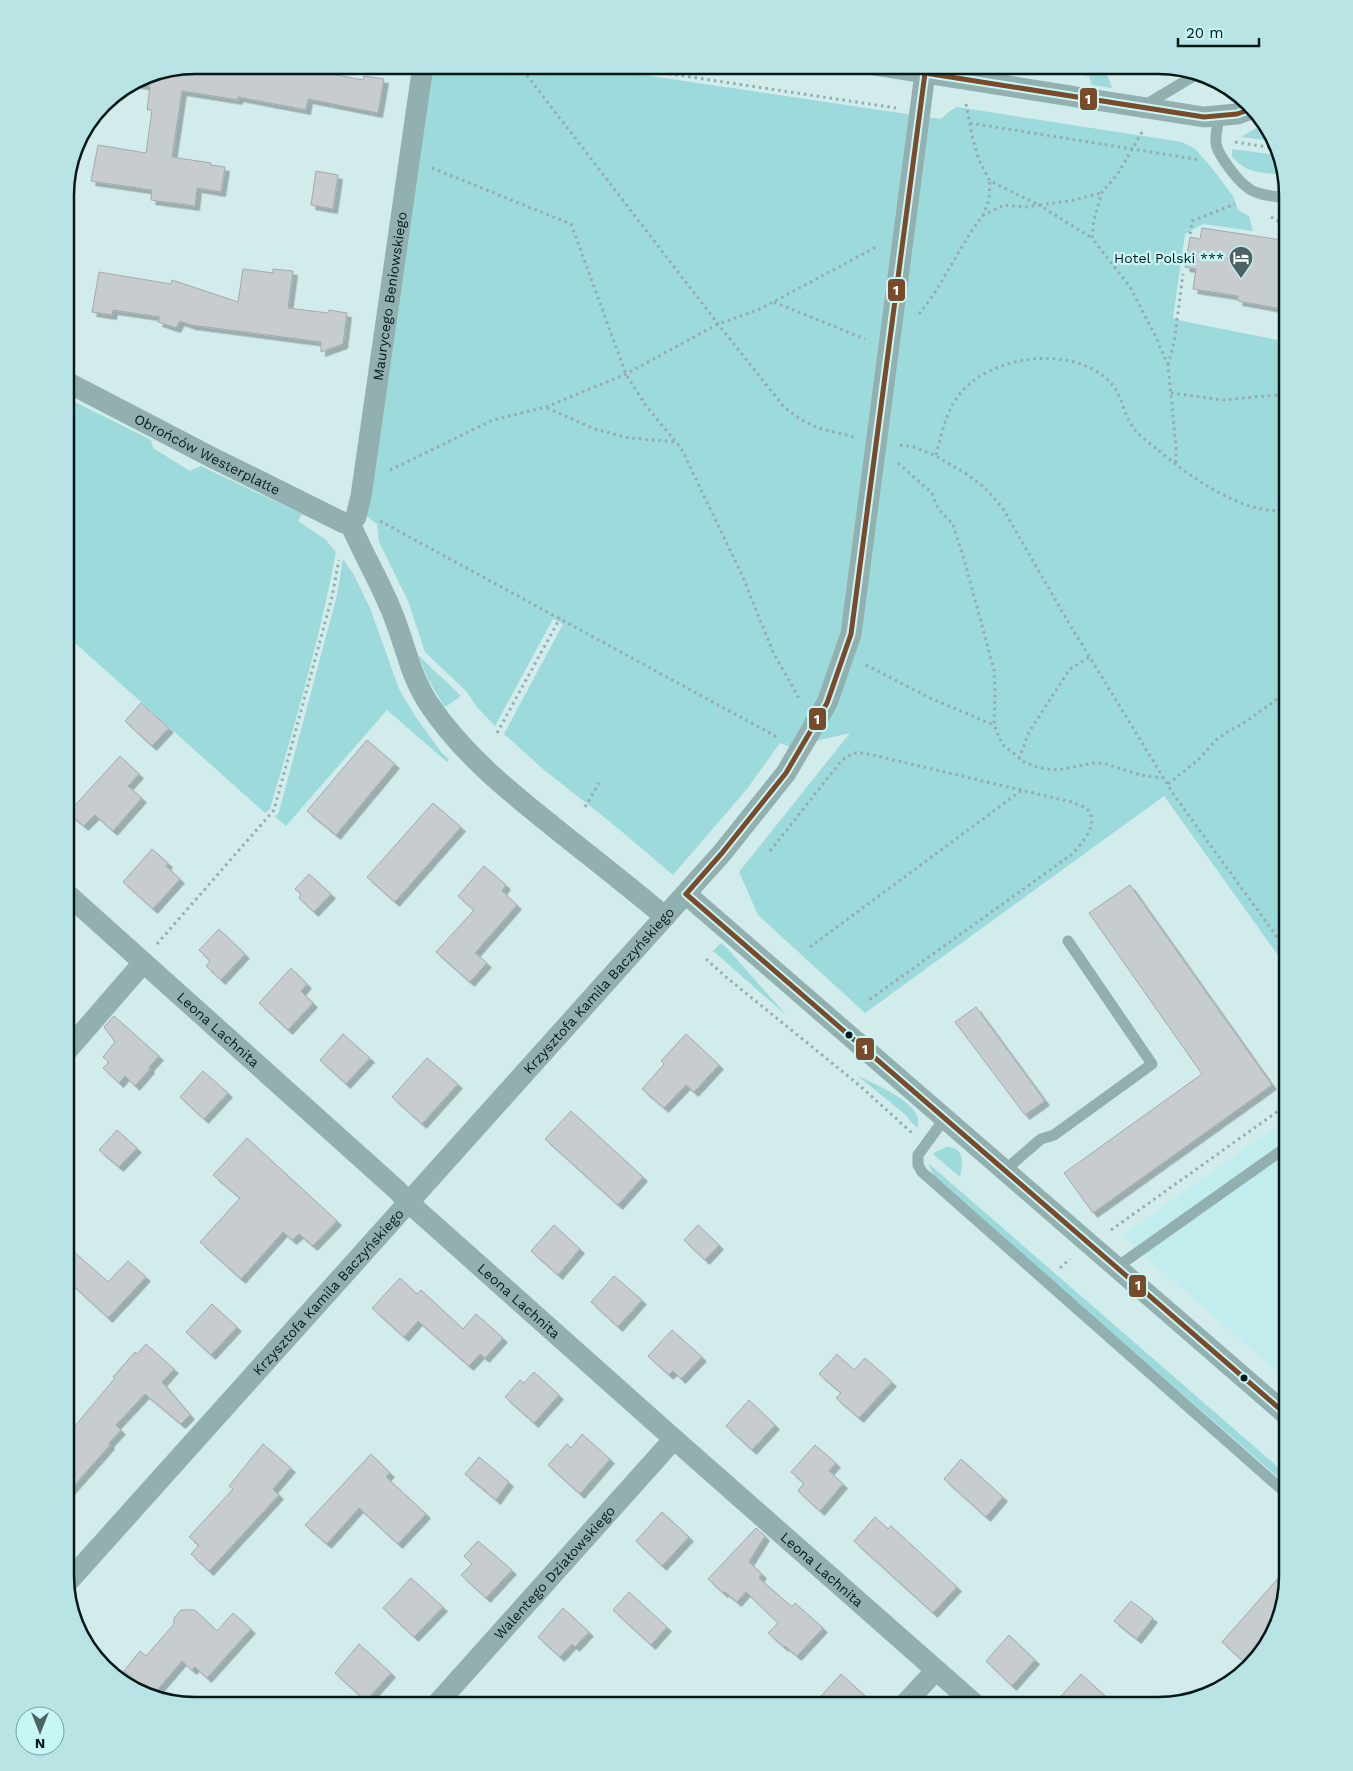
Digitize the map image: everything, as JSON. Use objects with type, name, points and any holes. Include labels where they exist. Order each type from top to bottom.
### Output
[{"type":"street","name":"Maurycego Beniowskiego","points":[[355,516],[363,483],[422,74]]},
{"type":"street","name":"Krzysztofa Kamila Baczyńskiego","points":[[74,1575],[722,853],[786,773],[827,703],[851,634],[925,74]]},
{"type":"street","points":[[934,74],[1138,118],[1220,116],[1246,111]]},
{"type":"street","name":"Obrońców Westerplatte","points":[[74,386],[212,458],[344,523],[355,516]]},
{"type":"street","points":[[355,516],[360,547],[374,570],[393,613],[412,672],[428,703],[456,740],[481,766],[519,799],[665,917]]},
{"type":"street","points":[[686,894],[1279,1408]]},
{"type":"street","name":"Leona Lachnita","points":[[74,900],[397,1190],[408,1202],[967,1697]]},
{"type":"street","points":[[74,1043],[143,963]]},
{"type":"street","name":"Walentego Działowskiego","points":[[443,1697],[674,1439]]},
{"type":"street","points":[[912,1697],[936,1670]]},
{"type":"lane","points":[[1138,118],[1191,78]]},
{"type":"lane","points":[[1220,116],[1215,140],[1216,146],[1227,165],[1247,188],[1263,194],[1279,197]]},
{"type":"lane","points":[[1005,1170],[1041,1139],[1054,1135],[1152,1064],[1068,941]]},
{"type":"lane","points":[[945,1118],[918,1155],[918,1165],[922,1172],[1279,1487]]},
{"type":"lane","points":[[1117,1267],[1279,1152]]},
{"type":"path","points":[[526,74],[784,407],[800,419],[818,428],[840,435],[914,448],[936,456],[966,473],[984,487],[1002,507],[1089,656],[1164,778],[1279,939]]},
{"type":"path","points":[[671,74],[899,108]]},
{"type":"path","points":[[915,317],[934,294],[982,216],[989,199],[990,181],[979,160],[966,103],[973,104]]},
{"type":"path","points":[[1092,238],[1094,220],[1102,192],[1117,175],[1144,129],[1138,118]]},
{"type":"path","points":[[970,124],[1203,160]]},
{"type":"path","points":[[410,159],[571,224],[626,374],[646,406],[681,448],[742,575],[773,652],[801,702]]},
{"type":"path","points":[[990,181],[1039,205],[1092,238],[1130,287],[1155,335],[1168,366],[1176,446],[1176,466]]},
{"type":"path","points":[[982,216],[1004,206],[1026,207],[1070,201],[1102,192]]},
{"type":"path","points":[[1190,234],[1192,221],[1232,204],[1238,204]]},
{"type":"path","points":[[363,483],[493,420],[546,407],[626,374],[718,324],[760,309],[886,242]]},
{"type":"path","points":[[1168,366],[1174,343],[1183,274]]},
{"type":"path","points":[[774,302],[872,342]]},
{"type":"path","points":[[936,456],[951,410],[963,390],[974,380],[991,370],[1027,360],[1047,359],[1072,362],[1091,369],[1107,379],[1117,391],[1127,418],[1133,427],[1176,466],[1198,481],[1225,495],[1247,504],[1270,510],[1279,510]]},
{"type":"path","points":[[1171,393],[1223,400],[1279,395]]},
{"type":"path","points":[[546,407],[595,429],[629,438],[675,442]]},
{"type":"path","points":[[891,456],[932,493],[936,505],[953,524],[994,670],[996,692],[994,726],[1002,744],[1019,759],[1031,766],[1050,770],[1103,763],[1141,775],[1164,778]]},
{"type":"path","points":[[355,516],[374,518],[786,742]]},
{"type":"path","points":[[143,963],[160,940],[274,810],[332,598],[340,559]]},
{"type":"path","points":[[497,733],[560,618]]},
{"type":"path","points":[[1019,759],[1029,732],[1069,670],[1089,656]]},
{"type":"path","points":[[861,662],[932,699],[994,726]]},
{"type":"path","points":[[1168,784],[1198,760],[1216,740],[1230,730],[1240,726],[1279,697]]},
{"type":"path","points":[[770,851],[842,760],[853,752],[1072,802],[1087,809],[1092,820],[1090,830],[1071,855],[866,1002]]},
{"type":"path","points":[[584,807],[599,783]]},
{"type":"path","points":[[810,947],[1022,790]]},
{"type":"path","points":[[1107,1233],[1279,1110]]},
{"type":"path","points":[[1060,1269],[1076,1253]]},
{"type":"shaded area","points":[[413,74],[637,74],[941,119],[957,107],[1182,142],[1194,148],[1208,163],[1233,196],[1238,210],[1249,216],[1253,231],[1203,224],[1185,234],[1173,318],[1279,340],[1279,956],[1164,796],[865,1013],[758,915],[739,872],[850,733],[790,747],[780,743],[747,789],[673,875],[543,769],[504,734],[563,624],[553,619],[495,726],[477,707],[467,692],[425,652],[408,601],[379,542],[377,524],[351,500]]},
{"type":"shaded area","points":[[1076,74],[1107,74],[1112,88],[1092,85],[1089,76]]},
{"type":"shaded area","points":[[1259,126],[1267,140],[1241,137]]},
{"type":"shaded area","points":[[1232,149],[1272,155],[1277,174],[1248,169],[1237,162],[1232,156]]},
{"type":"shaded area","points":[[74,402],[151,440],[153,448],[190,471],[201,466],[302,514],[298,521],[325,539],[336,552],[315,649],[298,713],[270,809],[265,813],[74,642]]},
{"type":"shaded area","points":[[343,559],[354,575],[370,608],[399,689],[417,719],[442,753],[449,759],[447,762],[387,710],[286,826],[275,817],[279,812],[337,595]]},
{"type":"shaded area","points":[[418,655],[461,696],[447,706],[444,706],[428,679]]},
{"type":"shaded area","points":[[721,943],[727,948],[787,1016],[713,951]]},
{"type":"shaded area","points":[[858,1076],[908,1104],[917,1116],[918,1128],[906,1115]]},
{"type":"shaded area","points":[[1279,1124],[1279,1373],[1122,1236]]},
{"type":"shaded area","points":[[947,1147],[953,1148],[960,1153],[962,1167],[960,1177],[933,1154]]},
{"type":"shaded area","points":[[928,1163],[1279,1468],[1279,1478],[934,1177]]},
{"type":"building","points":[[194,74],[331,74],[363,80],[364,76],[384,79],[378,113],[308,99],[306,110],[238,97],[238,100],[182,91],[172,157],[225,167],[221,192],[197,188],[195,206],[151,200],[152,190],[91,181],[98,145],[146,153],[152,110],[147,110],[150,86],[144,85],[163,78]]},
{"type":"building","points":[[316,171],[338,175],[333,209],[311,205]]},
{"type":"building","name":"Hotel Polski ***","points":[[1202,228],[1279,240],[1279,308],[1238,301],[1238,296],[1193,289],[1196,269],[1185,267],[1190,237],[1200,239]]},
{"type":"building","points":[[243,269],[273,273],[273,269],[293,271],[288,308],[328,313],[329,310],[347,313],[343,344],[321,352],[321,342],[191,325],[180,321],[176,328],[158,322],[160,317],[113,310],[112,315],[92,312],[99,272],[171,284],[172,280],[238,302]]},
{"type":"building","points":[[141,703],[169,728],[152,746],[125,721]]},
{"type":"building","points":[[367,740],[395,764],[336,835],[307,811]]},
{"type":"building","points":[[120,756],[139,774],[128,786],[142,798],[113,831],[95,815],[84,826],[74,818],[74,806]]},
{"type":"building","points":[[433,803],[461,827],[395,902],[367,877]]},
{"type":"building","points":[[152,849],[168,863],[166,866],[180,879],[153,909],[123,882]]},
{"type":"building","points":[[484,866],[506,885],[502,891],[517,905],[475,953],[487,963],[470,982],[436,952],[474,910],[458,896]]},
{"type":"building","points":[[309,874],[331,894],[314,912],[299,898],[301,894],[295,889]]},
{"type":"building","points":[[1130,885],[1272,1085],[1093,1213],[1064,1173],[1202,1074],[1089,913]]},
{"type":"building","points":[[219,929],[245,954],[221,980],[206,966],[210,961],[199,950]]},
{"type":"building","points":[[291,968],[307,984],[301,991],[313,1003],[288,1030],[259,1003]]},
{"type":"building","points":[[976,1007],[1045,1101],[1025,1115],[955,1022]]},
{"type":"building","points":[[114,1016],[159,1056],[135,1086],[125,1076],[119,1083],[103,1068],[109,1062],[103,1057],[115,1042],[104,1027]]},
{"type":"building","points":[[343,1034],[370,1058],[346,1084],[320,1060]]},
{"type":"building","points":[[686,1034],[719,1065],[694,1092],[686,1085],[664,1108],[642,1089],[664,1064],[661,1061]]},
{"type":"building","points":[[427,1058],[458,1084],[422,1124],[392,1097]]},
{"type":"building","points":[[203,1071],[228,1093],[204,1119],[180,1097]]},
{"type":"building","points":[[571,1111],[643,1177],[618,1205],[545,1139]]},
{"type":"building","points":[[117,1130],[137,1148],[119,1167],[99,1150]]},
{"type":"building","points":[[247,1138],[337,1221],[313,1246],[299,1234],[292,1240],[283,1232],[241,1279],[200,1242],[240,1198],[213,1175]]},
{"type":"building","points":[[554,1225],[580,1249],[558,1275],[531,1251]]},
{"type":"building","points":[[698,1225],[719,1245],[705,1260],[684,1240]]},
{"type":"building","points":[[74,1252],[108,1282],[128,1261],[146,1277],[108,1318],[74,1286]]},
{"type":"building","points":[[614,1276],[642,1300],[618,1327],[591,1302]]},
{"type":"building","points":[[400,1278],[417,1294],[421,1290],[463,1329],[476,1314],[503,1338],[485,1358],[480,1354],[469,1366],[418,1321],[404,1337],[372,1308]]},
{"type":"building","points":[[212,1304],[237,1327],[211,1355],[186,1332]]},
{"type":"building","points":[[672,1330],[702,1357],[681,1379],[673,1371],[669,1375],[648,1356]]},
{"type":"building","points":[[146,1344],[174,1369],[162,1382],[190,1415],[181,1424],[145,1394],[116,1425],[121,1430],[74,1486],[74,1427],[115,1378],[113,1377],[135,1352],[137,1354]]},
{"type":"building","points":[[837,1354],[854,1370],[865,1358],[892,1382],[859,1418],[836,1398],[841,1393],[819,1374]]},
{"type":"building","points":[[534,1372],[559,1395],[534,1423],[505,1397],[520,1380],[524,1383]]},
{"type":"building","points":[[749,1400],[775,1425],[752,1450],[726,1426]]},
{"type":"building","points":[[582,1434],[610,1459],[580,1494],[548,1465],[567,1444],[571,1448]]},
{"type":"building","points":[[263,1444],[291,1468],[273,1489],[279,1495],[209,1571],[191,1554],[199,1545],[189,1537],[233,1489],[229,1486]]},
{"type":"building","points":[[815,1445],[836,1463],[829,1471],[843,1484],[820,1511],[798,1491],[804,1483],[791,1472]]},
{"type":"building","points":[[371,1454],[390,1473],[386,1477],[426,1514],[398,1544],[359,1508],[327,1544],[305,1525]]},
{"type":"building","points":[[479,1457],[509,1482],[496,1500],[465,1474]]},
{"type":"building","points":[[961,1459],[1003,1497],[986,1517],[944,1479]]},
{"type":"building","points":[[662,1512],[689,1537],[662,1566],[636,1541]]},
{"type":"building","points":[[875,1517],[888,1529],[891,1526],[957,1587],[933,1613],[854,1541]]},
{"type":"building","points":[[756,1528],[765,1536],[749,1562],[762,1574],[759,1578],[792,1607],[795,1603],[823,1628],[797,1656],[768,1633],[778,1623],[746,1592],[737,1602],[725,1592],[723,1593],[708,1579]]},
{"type":"building","points":[[478,1541],[512,1570],[486,1598],[461,1575],[472,1564],[464,1556]]},
{"type":"building","points":[[1279,1577],[1275,1608],[1270,1623],[1263,1637],[1244,1662],[1222,1642]]},
{"type":"building","points":[[411,1578],[443,1607],[414,1637],[383,1608]]},
{"type":"building","points":[[629,1592],[667,1627],[651,1645],[613,1610]]},
{"type":"building","points":[[1131,1601],[1153,1618],[1137,1639],[1114,1621]]},
{"type":"building","points":[[563,1608],[589,1632],[575,1647],[572,1644],[560,1657],[538,1637]]},
{"type":"building","points":[[181,1610],[195,1610],[217,1631],[233,1613],[251,1629],[207,1678],[195,1667],[192,1670],[182,1661],[157,1691],[138,1683],[124,1671],[140,1651],[146,1656],[174,1624],[174,1618]]},
{"type":"building","points":[[1009,1635],[1035,1660],[1012,1686],[986,1661]]},
{"type":"building","points":[[359,1644],[391,1673],[370,1697],[362,1697],[335,1673]]},
{"type":"building","points":[[841,1674],[866,1697],[820,1697]]},
{"type":"building","points":[[1081,1674],[1106,1697],[1060,1697]]},
{"type":"transit line","name":"1","points":[[686,894],[722,853],[786,773],[827,703],[851,634],[925,74]]},
{"type":"transit line","name":"1","points":[[931,74],[1204,117],[1237,114],[1246,111]]},
{"type":"transit line","name":"1","points":[[686,894],[1279,1408]]},
{"type":"place","name":"Hotel Polski ***","points":[[1241,279]]}]
